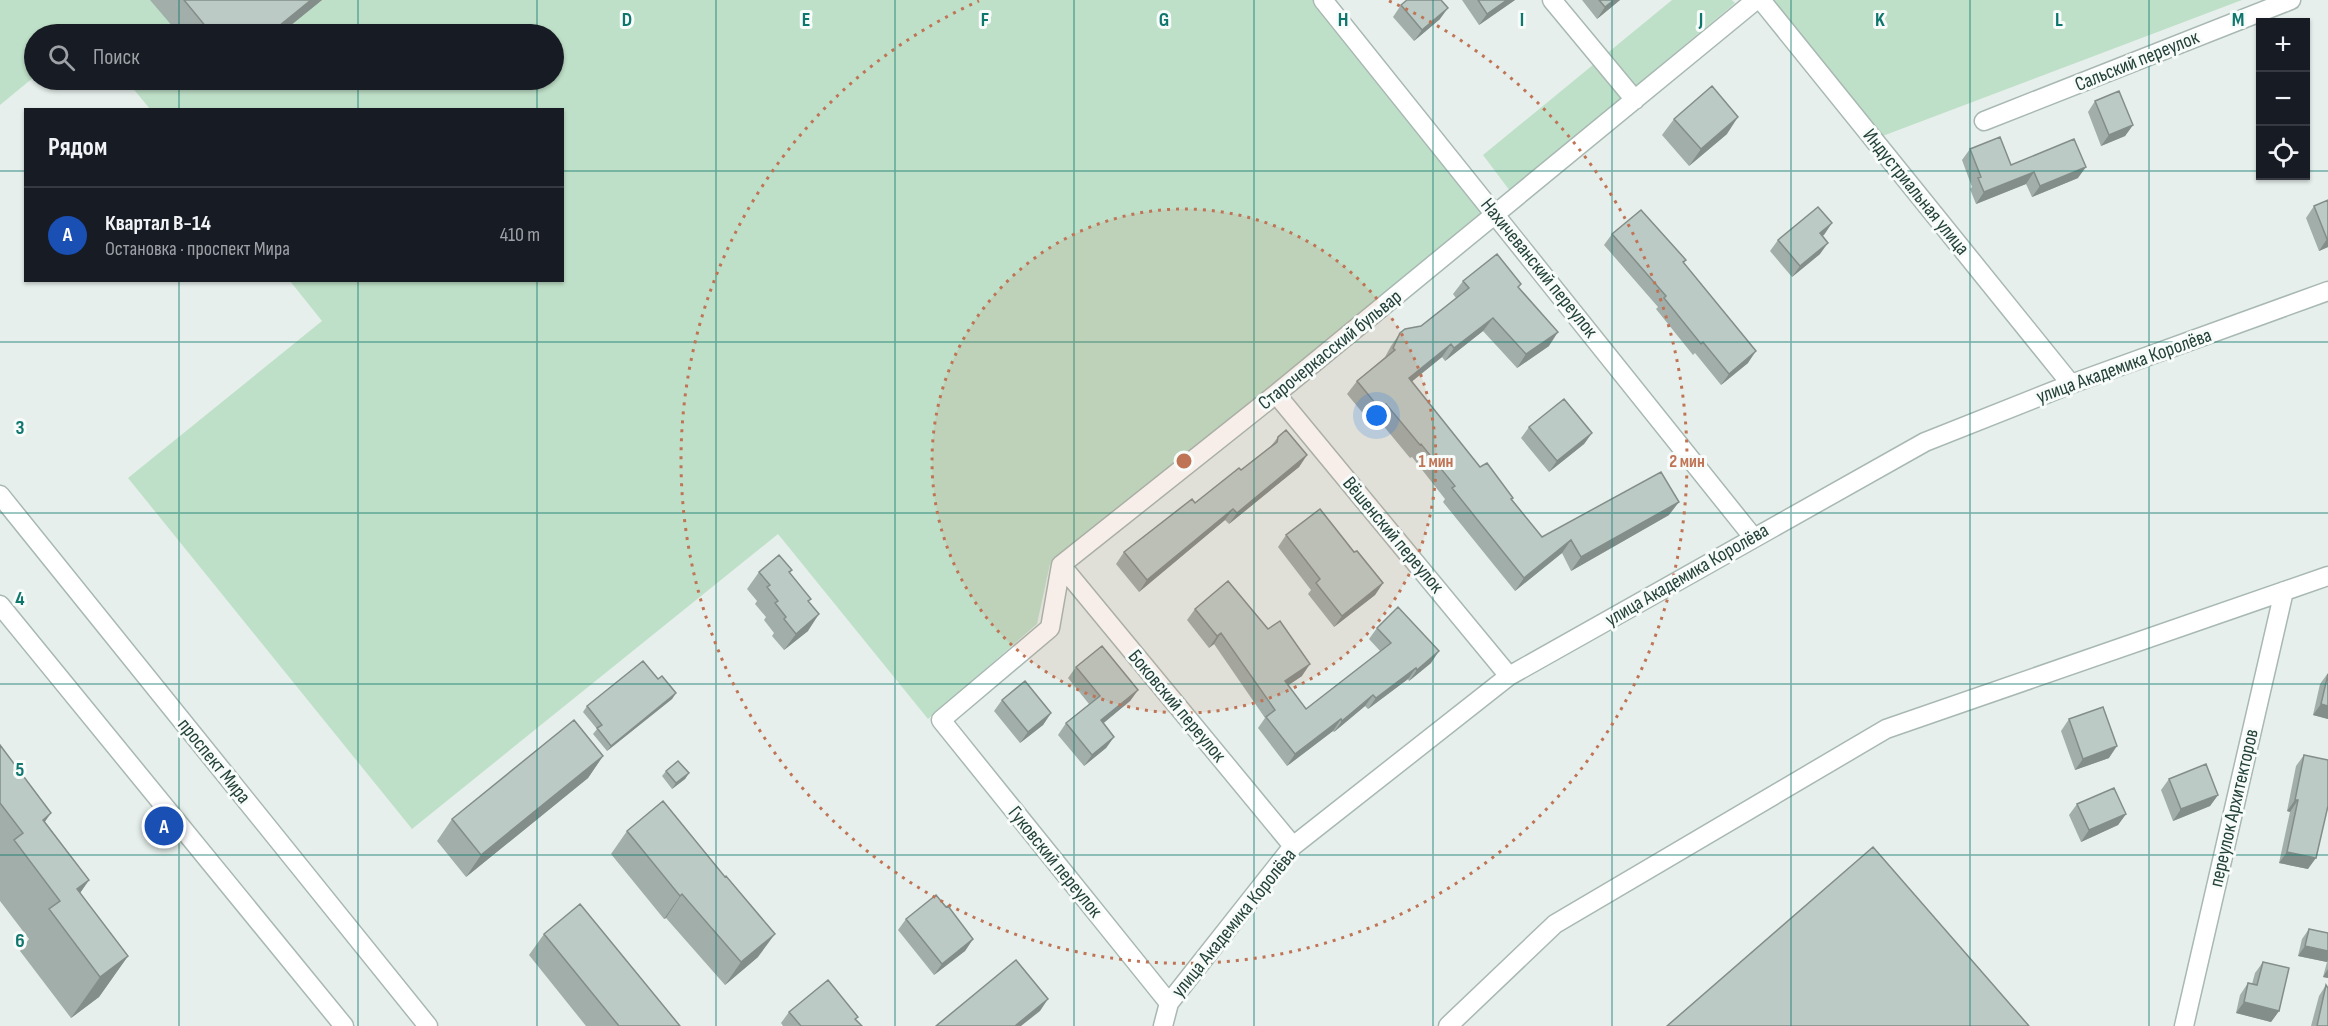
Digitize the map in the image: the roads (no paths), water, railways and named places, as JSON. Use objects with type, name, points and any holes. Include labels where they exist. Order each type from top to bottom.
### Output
[{"type":"street","name":"Нахичеванский переулок","points":[[1323,0],[1754,537]]},
{"type":"street","points":[[1552,0],[1635,100]]},
{"type":"street","name":"Старочеркасский бульвар","points":[[1061,565],[1276,394],[1756,0]]},
{"type":"street","name":"Индустриальная улица","points":[[1761,0],[2071,384]]},
{"type":"street","name":"Сальский переулок","points":[[1984,121],[2291,0]]},
{"type":"street","name":"улица Академика Королёва","points":[[1162,1026],[1170,1003],[1293,846],[1509,676],[1925,442],[2071,384],[2328,291]]},
{"type":"street","name":"Вёшенский переулок","points":[[1276,394],[1509,676]]},
{"type":"street","name":"проспект Мира","points":[[0,495],[428,1026]]},
{"type":"street","name":"Гуковский переулок","points":[[1061,565],[1050,628],[941,720],[1170,1003]]},
{"type":"street","name":"Боковский переулок","points":[[1061,565],[1293,846]]},
{"type":"street","points":[[1448,1026],[1555,924],[1886,729],[2328,576]]},
{"type":"street","name":"переулок Архитекторов","points":[[2184,1026],[2283,591]]},
{"type":"street","points":[[0,605],[344,1026]]},
{"type":"place","name":"Квартал В-14","points":[[164,826]]}]
